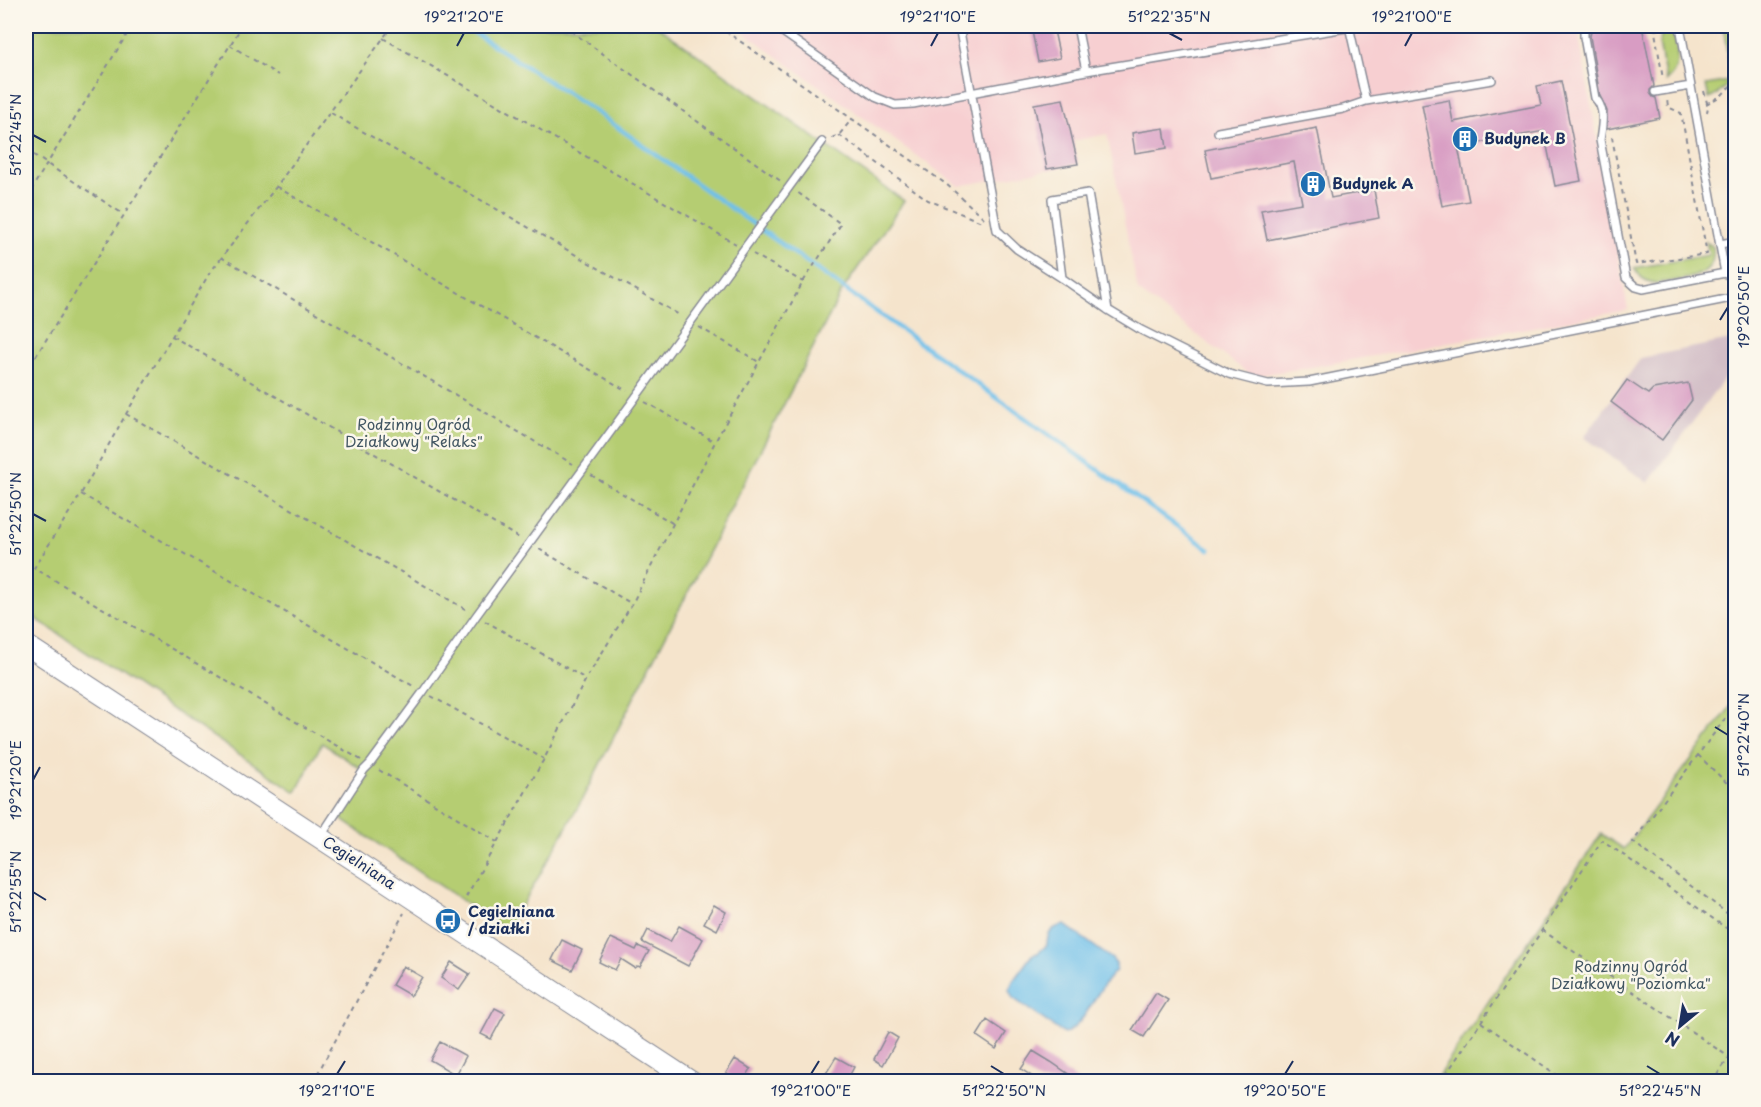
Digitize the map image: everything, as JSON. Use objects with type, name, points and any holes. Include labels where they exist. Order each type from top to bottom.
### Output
[{"type":"street","name":"Cegielniana","points":[[26,645],[692,1082]]},
{"type":"lane","points":[[774,26],[875,97],[895,105],[972,94],[1086,71],[1358,26]]},
{"type":"lane","points":[[958,26],[997,230],[1017,249],[1108,310],[1229,374],[1268,384],[1309,382],[1736,297]]},
{"type":"lane","points":[[1077,26],[1086,71]]},
{"type":"lane","points":[[1349,26],[1366,101]]},
{"type":"lane","points":[[1587,26],[1584,37],[1595,98],[1600,102],[1602,118],[1600,140],[1626,278],[1636,287],[1643,289],[1725,273]]},
{"type":"lane","points":[[1680,26],[1725,273],[1736,281]]},
{"type":"lane","points":[[1218,132],[1332,111],[1366,101],[1492,80]]},
{"type":"lane","points":[[1655,92],[1691,86]]},
{"type":"lane","points":[[1733,118],[1736,130]]},
{"type":"lane","points":[[320,838],[364,770],[822,142]]},
{"type":"lane","points":[[1062,278],[1052,199],[1088,193],[1108,310]]},
{"type":"lane","points":[[1720,244],[1736,241]]},
{"type":"path","points":[[26,198],[132,26]]},
{"type":"path","points":[[26,372],[242,26]]},
{"type":"path","points":[[392,26],[276,187],[209,274],[81,494],[34,568],[370,764],[498,842]]},
{"type":"path","points":[[466,897],[586,679],[632,604],[715,442],[803,282],[841,224],[564,26]]},
{"type":"path","points":[[718,26],[946,184],[997,230]]},
{"type":"path","points":[[1611,128],[1636,264],[1707,254],[1681,113],[1668,107],[1654,26]]},
{"type":"path","points":[[1655,30],[1674,26]]},
{"type":"path","points":[[383,38],[803,282]]},
{"type":"path","points":[[230,45],[278,75]]},
{"type":"path","points":[[1702,105],[1727,92],[1736,80]]},
{"type":"path","points":[[1660,105],[1675,99]]},
{"type":"path","points":[[330,112],[759,362]]},
{"type":"path","points":[[822,142],[839,135],[852,119]]},
{"type":"path","points":[[839,135],[928,200],[997,230]]},
{"type":"path","points":[[26,150],[123,214]]},
{"type":"path","points":[[276,187],[715,442]]},
{"type":"path","points":[[221,258],[674,524]]},
{"type":"path","points":[[172,336],[632,604]]},
{"type":"path","points":[[126,414],[586,679]]},
{"type":"path","points":[[81,494],[423,692],[544,759]]},
{"type":"path","points":[[1736,704],[1633,842],[1736,920]]},
{"type":"path","points":[[1698,755],[1736,792]]},
{"type":"path","points":[[1441,1082],[1602,840],[1736,935]]},
{"type":"path","points":[[313,1082],[413,898]]},
{"type":"path","points":[[1542,930],[1729,1058]]},
{"type":"path","points":[[1480,1022],[1567,1082]]},
{"type":"path","points":[[1714,1080],[1736,1048]]},
{"type":"shaded area","points":[[735,26],[1577,26],[1628,310],[1252,376],[1138,291],[1107,134],[1073,141],[1078,164],[959,186]]},
{"type":"shaded area","points":[[1735,339],[1735,364],[1648,483],[1584,437],[1641,358]]},
{"type":"green space","name":"Rodzinny Ogród Działkowy \"Relaks\"","points":[[26,26],[657,26],[904,201],[842,291],[578,807],[508,931],[341,819],[369,777],[363,770],[322,743],[296,792],[26,612]]},
{"type":"green space","points":[[1723,26],[1734,26],[1736,69],[1728,85],[1709,99],[1706,85],[1729,81],[1731,77]]},
{"type":"green space","points":[[1673,30],[1677,64],[1672,76],[1666,81],[1659,43],[1662,34]]},
{"type":"green space","points":[[1706,241],[1713,247],[1713,258],[1710,266],[1696,276],[1655,283],[1644,279],[1634,268],[1709,255]]},
{"type":"green space","name":"Rodzinny Ogród Działkowy \"Poziomka\"","points":[[1735,701],[1735,1081],[1435,1081],[1601,834],[1624,849]]},
{"type":"water","points":[[1065,925],[1112,959],[1116,964],[1116,970],[1104,984],[1081,1020],[1064,1034],[1013,998],[1009,990],[1032,955],[1047,945],[1052,931]]},
{"type":"building","points":[[1053,26],[1060,58],[1038,62],[1032,31]]},
{"type":"building","points":[[1642,26],[1654,86],[1650,93],[1656,98],[1660,118],[1607,129],[1607,111],[1600,96],[1590,36],[1592,27]]},
{"type":"building","name":"Budynek B","points":[[1561,81],[1581,181],[1555,186],[1544,131],[1458,147],[1469,201],[1442,206],[1422,105],[1449,100],[1453,122],[1541,105],[1537,86]]},
{"type":"building","points":[[1063,99],[1078,164],[1047,169],[1034,104]]},
{"type":"building","points":[[1164,128],[1167,148],[1135,153],[1132,133]]},
{"type":"building","name":"Budynek A","points":[[1317,128],[1331,198],[1374,190],[1379,218],[1267,240],[1261,210],[1302,203],[1294,162],[1211,178],[1205,150]]},
{"type":"building","points":[[1627,380],[1648,394],[1653,389],[1688,383],[1692,400],[1662,440],[1611,402]]},
{"type":"building","points":[[714,905],[726,912],[717,930],[704,923]]},
{"type":"building","points":[[679,926],[703,939],[688,966],[642,942],[648,930],[670,942]]},
{"type":"building","points":[[611,938],[636,950],[638,946],[649,951],[640,967],[635,968],[621,959],[615,970],[599,962]]},
{"type":"building","points":[[562,940],[582,950],[572,970],[552,960]]},
{"type":"building","points":[[451,962],[470,974],[459,990],[441,978]]},
{"type":"building","points":[[403,966],[422,977],[411,996],[392,985]]},
{"type":"building","points":[[1156,993],[1168,1000],[1144,1037],[1132,1030]]},
{"type":"building","points":[[495,1008],[505,1013],[491,1039],[481,1034]]},
{"type":"building","points":[[987,1020],[1006,1033],[996,1049],[977,1036]]},
{"type":"building","points":[[888,1032],[898,1038],[883,1065],[874,1059]]},
{"type":"building","points":[[440,1042],[466,1056],[456,1075],[430,1060]]},
{"type":"building","points":[[1033,1051],[1080,1082],[1040,1082],[1021,1069]]},
{"type":"building","points":[[836,1057],[854,1067],[846,1082],[836,1082],[825,1075]]},
{"type":"building","points":[[735,1059],[751,1069],[743,1082],[738,1082],[726,1073]]},
{"type":"waterway","points":[[464,26],[599,114],[1209,549]]},
{"type":"place","name":"Budynek B","points":[[1465,139]]},
{"type":"place","name":"Budynek A","points":[[1313,184]]},
{"type":"place","name":"Cegielniana / działki","points":[[448,921]]}]
